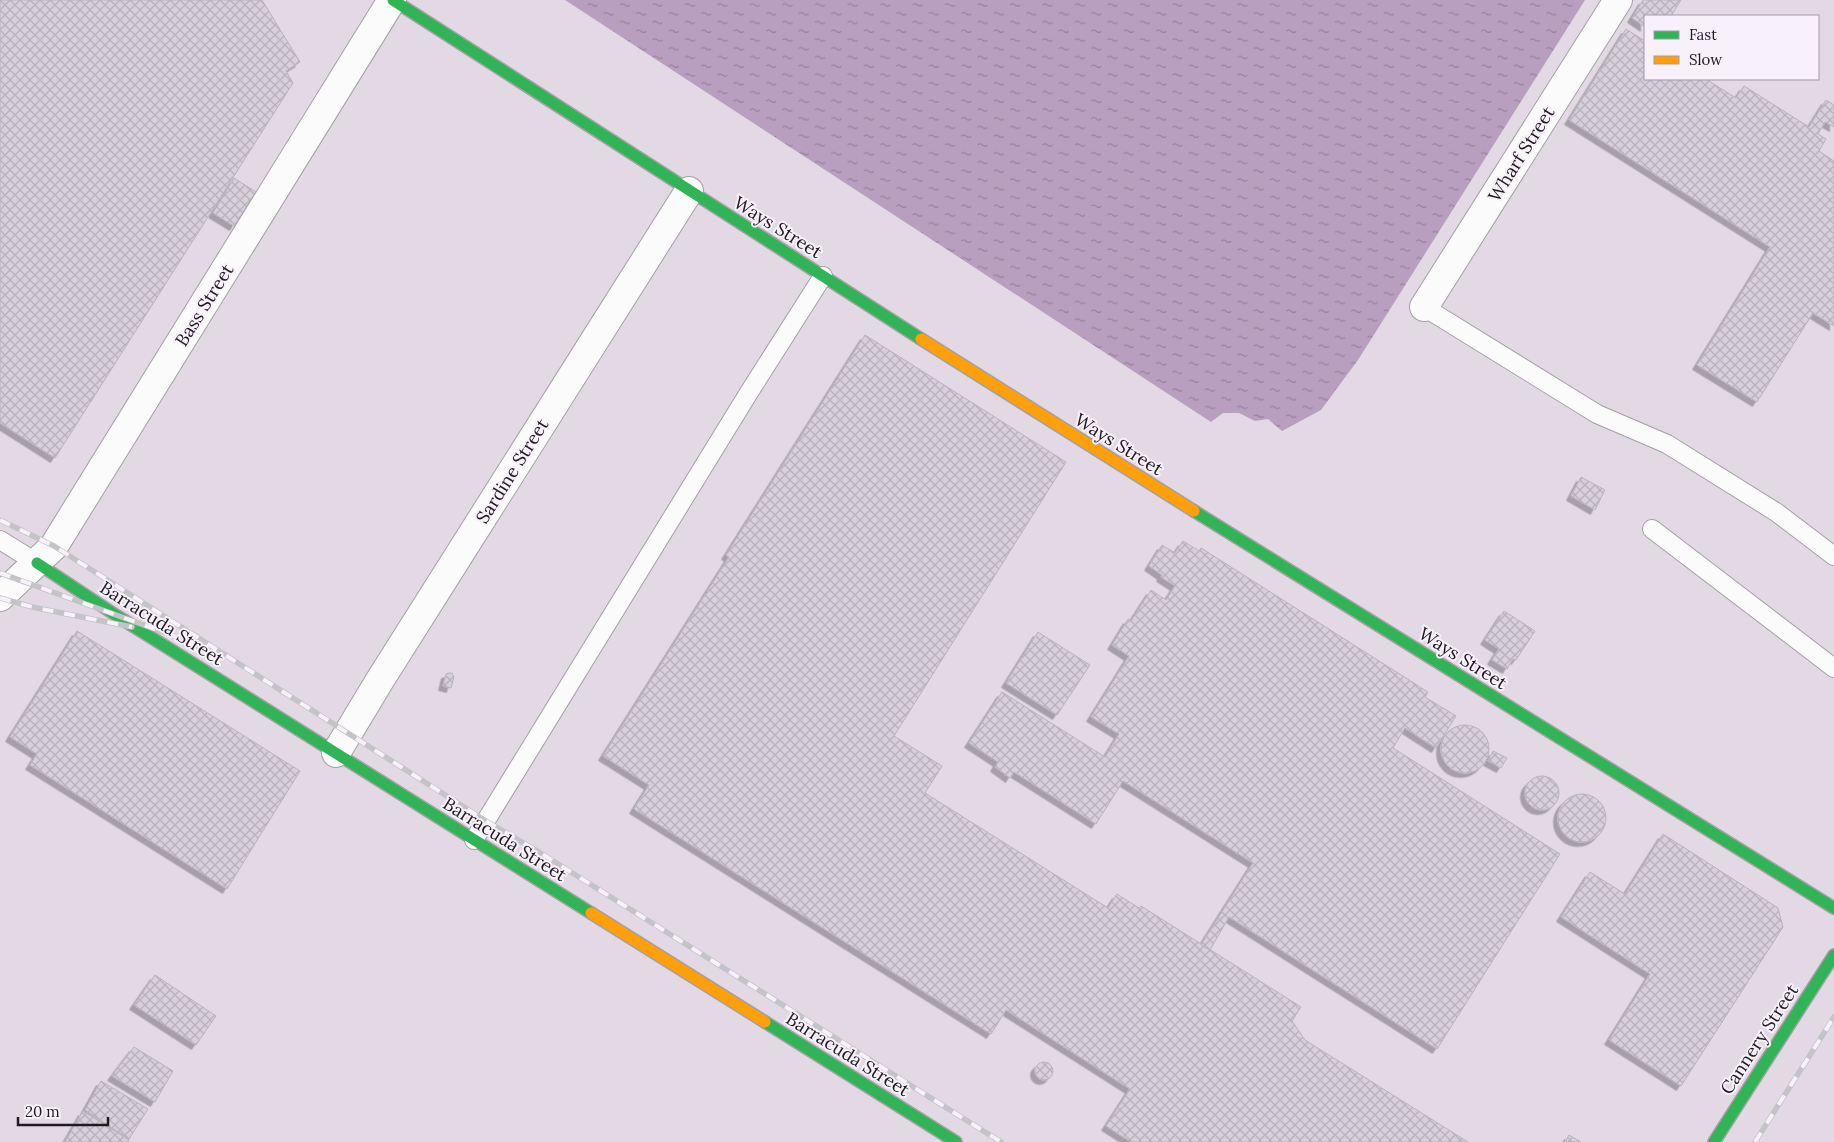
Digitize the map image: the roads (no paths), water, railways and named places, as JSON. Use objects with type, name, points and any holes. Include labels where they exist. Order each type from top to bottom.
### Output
[{"type":"street","name":"Ways Street","points":[[392,0],[1071,435],[1834,908]]},
{"type":"street","name":"Bass Street","points":[[0,597],[54,546],[392,0]]},
{"type":"street","name":"Wharf Street","points":[[1424,307],[1618,0]]},
{"type":"street","name":"Sardine Street","points":[[336,753],[385,672],[689,190]]},
{"type":"street","name":"Barracuda Street","points":[[37,563],[117,616],[956,1142]]},
{"type":"street","name":"Cannery Street","points":[[1714,1142],[1834,955]]},
{"type":"lane","points":[[474,840],[748,394],[823,276]]},
{"type":"lane","points":[[1424,307],[1597,414],[1667,444],[1776,512],[1834,556]]},
{"type":"lane","points":[[1652,529],[1834,668]]},
{"type":"lane","points":[[0,540],[37,563]]},
{"type":"water","points":[[565,0],[1585,0],[1358,360],[1321,410],[1282,431],[1268,419],[1255,421],[1239,413],[1223,413],[1211,422]]},
{"type":"railway","points":[[0,520],[54,546],[486,821],[539,852],[1001,1142]]},
{"type":"railway","points":[[0,573],[177,637],[212,653]]},
{"type":"railway","points":[[0,598],[32,607],[132,627]]},
{"type":"railway","points":[[1755,1142],[1834,1017]]}]
